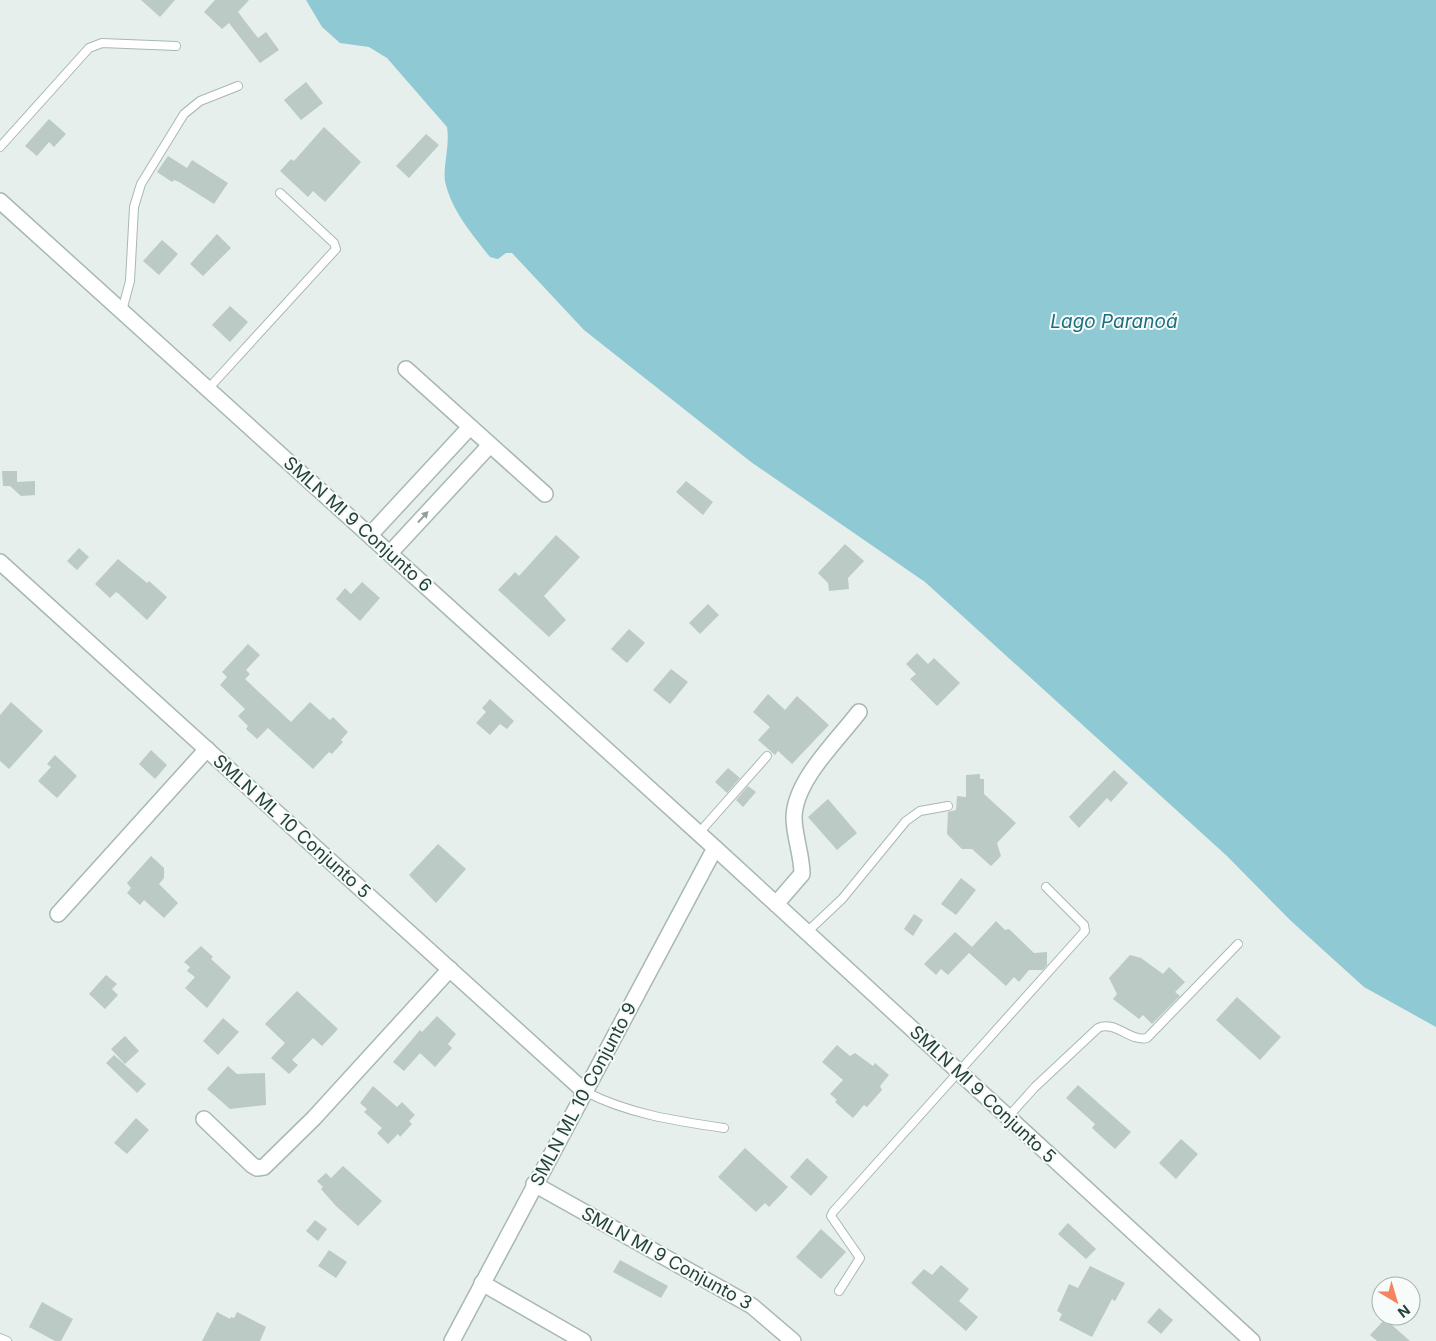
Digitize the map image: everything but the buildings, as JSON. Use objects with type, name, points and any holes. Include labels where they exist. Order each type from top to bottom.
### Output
[{"type":"street","name":"SMLN MI 9 Conjunto 6","points":[[0,201],[715,848]]},
{"type":"street","points":[[406,369],[545,494]]},
{"type":"street","points":[[370,535],[470,427]]},
{"type":"street","points":[[390,553],[490,445]]},
{"type":"street","name":"SMLN ML 10 Conjunto 5","points":[[0,562],[584,1091]]},
{"type":"street","points":[[776,904],[802,874],[795,827],[798,795],[805,781],[859,712]]},
{"type":"street","points":[[58,914],[207,749]]},
{"type":"street","name":"SMLN MI 9 Conjunto 5","points":[[715,848],[1252,1341]]},
{"type":"street","name":"SMLN ML 10 Conjunto 9","points":[[452,1341],[534,1184],[715,848]]},
{"type":"street","points":[[204,1119],[252,1165],[257,1168],[264,1167],[314,1118],[450,970]]},
{"type":"street","name":"SMLN MI 9 Conjunto 3","points":[[534,1184],[752,1306],[793,1341]]},
{"type":"street","points":[[482,1283],[583,1341]]},
{"type":"lane","points":[[0,147],[89,48],[102,43],[176,46]]},
{"type":"lane","points":[[122,311],[130,280],[134,207],[141,184],[184,114],[200,101],[238,86]]},
{"type":"lane","points":[[208,389],[336,249],[334,243],[280,193]]},
{"type":"lane","points":[[698,834],[767,756]]},
{"type":"lane","points":[[807,932],[842,898],[906,821],[920,811],[948,806]]},
{"type":"lane","points":[[839,1291],[860,1258],[832,1214],[958,1071],[1085,932],[1084,925],[1046,887]]},
{"type":"lane","points":[[1008,1117],[1035,1087],[1098,1028],[1104,1025],[1111,1026],[1140,1039],[1147,1038],[1238,944]]},
{"type":"lane","points":[[584,1091],[603,1101],[626,1108],[677,1121],[724,1128]]},
{"type":"lane","points":[[0,1338],[7,1341]]},
{"type":"water","name":"Lago Paranoá","points":[[306,0],[1436,0],[1436,1027],[1364,987],[1290,920],[1227,856],[925,582],[751,462],[584,330],[512,253],[506,253],[498,259],[490,257],[457,212],[448,192],[445,181],[448,141],[447,127],[387,58],[369,47],[340,43],[322,27]]}]
